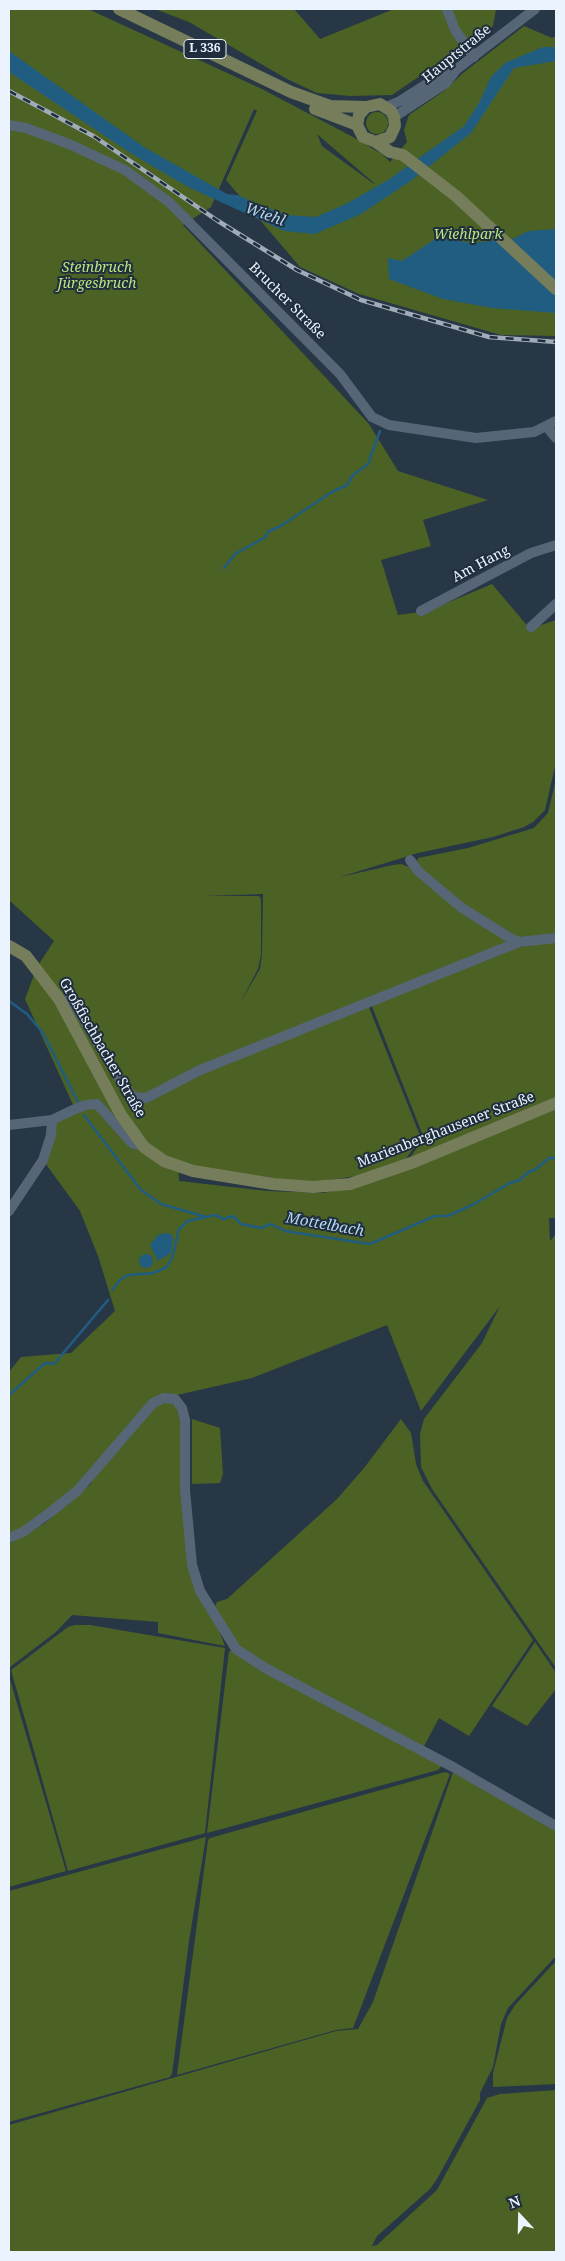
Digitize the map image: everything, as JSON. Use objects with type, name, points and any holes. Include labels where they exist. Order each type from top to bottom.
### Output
[{"type":"main road","name":"L 336","points":[[119,9],[291,92],[330,106],[366,107],[372,105],[390,112]]},
{"type":"main road","name":"L 336","points":[[291,92],[306,105],[357,125],[363,137],[376,142],[390,152],[403,155],[456,196],[556,289]]},
{"type":"main road","points":[[357,125],[359,115],[366,107]]},
{"type":"main road","points":[[390,112],[403,155]]},
{"type":"main road","points":[[376,142],[390,137],[394,130]]},
{"type":"main road","name":"Großfischbacher Straße","points":[[9,946],[26,956],[59,1000],[121,1115],[144,1147]]},
{"type":"main road","name":"Marienberghausener Straße","points":[[144,1147],[164,1161],[193,1171],[220,1176],[273,1184],[313,1187],[350,1184],[414,1162],[556,1103]]},
{"type":"street","points":[[447,9],[455,30],[474,57]]},
{"type":"street","name":"Hauptstraße","points":[[390,112],[446,83],[458,69],[535,9]]},
{"type":"street","name":"Brucher Straße","points":[[9,125],[26,128],[69,144],[125,170],[169,202],[334,368],[372,417],[389,425],[476,438],[534,432],[552,424]]},
{"type":"street","points":[[552,424],[556,438]]},
{"type":"street","name":"Am Hang","points":[[421,611],[531,553],[556,545]]},
{"type":"street","points":[[531,627],[556,604]]},
{"type":"street","points":[[410,860],[418,871],[462,908],[519,942]]},
{"type":"street","points":[[59,1000],[73,1002],[124,1086],[134,1097],[146,1098],[200,1070],[519,942],[556,938]]},
{"type":"street","points":[[9,1125],[52,1120],[86,1105],[97,1104],[132,1143],[144,1147]]},
{"type":"street","points":[[9,1211],[43,1160],[51,1135],[52,1120]]},
{"type":"street","points":[[9,1538],[23,1532],[78,1490],[153,1403],[164,1398],[175,1399],[182,1408],[185,1420],[185,1490],[192,1566],[200,1591],[236,1649],[267,1669],[453,1767],[556,1826]]},
{"type":"green space","points":[[9,9],[88,9],[262,89],[351,136],[382,154],[390,162],[407,142],[404,130],[409,115],[444,91],[463,73],[524,26],[552,38],[556,36],[556,336],[501,335],[359,294],[300,267],[226,180],[257,111],[254,109],[211,207],[183,225],[369,424],[398,471],[488,500],[423,520],[431,546],[381,560],[398,615],[428,611],[492,584],[530,629],[556,620],[556,762],[545,810],[533,822],[524,827],[493,837],[418,853],[340,877],[393,865],[401,864],[409,867],[507,942],[368,1005],[421,1138],[405,1160],[362,1175],[311,1183],[206,1169],[178,1162],[179,1181],[267,1191],[324,1193],[365,1183],[556,1107],[556,1218],[549,1218],[550,1241],[556,1234],[556,1668],[432,1489],[421,1467],[420,1434],[424,1419],[482,1343],[500,1306],[421,1411],[387,1325],[252,1378],[164,1398],[78,1490],[9,1538],[9,1372],[21,1357],[71,1353],[115,1311],[98,1256],[80,1211],[43,1160],[52,1120],[75,1109],[25,999],[37,967],[54,941],[9,900]],"holes":[[[317,134],[374,183],[374,184],[322,146]],[[263,894],[262,954],[260,969],[240,1003],[258,969],[261,954],[261,899],[259,896],[204,896]]]},
{"type":"green space","points":[[155,9],[294,9],[320,39],[394,9],[496,9],[493,26],[392,95],[350,96],[317,93],[287,79],[189,22]]},
{"type":"green space","points":[[373,112],[381,112],[388,119],[388,127],[381,134],[373,134],[366,127],[366,119]]},
{"type":"green space","points":[[556,779],[556,937],[522,940],[465,906],[418,866],[417,861],[418,858],[468,848],[534,828],[548,813]]},
{"type":"green space","points":[[556,941],[556,1097],[409,1159],[424,1138],[371,1004],[513,948]]},
{"type":"green space","points":[[170,1402],[176,1406],[180,1414],[186,1544],[225,1646],[158,1633],[158,1622],[72,1615],[56,1632],[10,1667],[9,1544],[45,1523],[91,1484],[94,1474],[146,1413],[162,1403]]},
{"type":"green space","points":[[192,1419],[220,1428],[223,1474],[220,1483],[192,1484]]},
{"type":"green space","points":[[401,1419],[411,1433],[416,1464],[423,1481],[533,1640],[469,1736],[439,1718],[423,1748],[274,1668],[237,1645],[214,1609],[217,1602],[227,1599],[337,1499],[364,1468]]},
{"type":"green space","points":[[90,1625],[225,1648],[205,1833],[68,1871],[11,1670],[68,1627]]},
{"type":"green space","points":[[535,1642],[556,1673],[556,1689],[527,1726],[492,1706]]},
{"type":"green space","points":[[229,1651],[234,1651],[439,1762],[441,1767],[438,1770],[207,1833]]},
{"type":"green space","points":[[9,1676],[66,1871],[9,1887]]},
{"type":"green space","points":[[445,1772],[450,1774],[353,2028],[336,2030],[177,2075],[208,1840]]},
{"type":"green space","points":[[453,1772],[556,1831],[556,1956],[508,2008],[501,2024],[493,2067],[480,2093],[480,2100],[437,2179],[430,2189],[377,2236],[372,2246],[377,2245],[437,2190],[487,2098],[500,2094],[556,2090],[556,2252],[9,2252],[9,2125],[336,2031],[358,2029],[373,2002]]},
{"type":"green space","points":[[206,1837],[189,1941],[172,2074],[170,2077],[9,2122],[9,1891]]},
{"type":"green space","points":[[556,1961],[556,2084],[493,2087],[493,2073],[507,2018],[515,2005]]},
{"type":"water","name":"Wiehl","points":[[543,47],[556,47],[556,61],[514,68],[471,133],[412,180],[361,214],[315,234],[284,231],[188,187],[132,154],[9,72],[9,51],[144,147],[227,194],[237,195],[285,215],[316,217],[348,203],[388,180],[464,126],[479,103],[491,77],[505,63]]},
{"type":"water","points":[[556,229],[556,313],[492,308],[443,299],[389,279],[388,258],[402,261],[438,237],[471,243],[513,239],[528,231]]},
{"type":"water","points":[[171,1234],[173,1239],[171,1253],[158,1261],[150,1245],[158,1235]]},
{"type":"water","points":[[143,1254],[149,1254],[153,1261],[149,1268],[143,1268],[139,1264],[139,1258]]},
{"type":"waterway","points":[[224,568],[235,554],[264,538],[269,531],[279,527],[332,492],[347,485],[353,475],[368,464],[380,431]]},
{"type":"waterway","points":[[9,1001],[27,1014],[43,1033],[78,1102]]},
{"type":"waterway","points":[[84,1115],[141,1190],[161,1204],[206,1217]]},
{"type":"waterway","name":"Mottelbach","points":[[112,1290],[120,1280],[128,1275],[153,1273],[167,1267],[173,1255],[179,1229],[188,1221],[215,1215],[224,1219],[233,1216],[241,1224],[261,1228],[271,1224],[285,1231],[370,1244],[435,1216],[448,1216],[472,1205],[510,1183],[520,1180],[549,1158],[556,1158]]},
{"type":"waterway","name":"Mottelbach","points":[[9,1395],[45,1363],[54,1364],[108,1300]]},
{"type":"railway","points":[[9,91],[95,137],[218,221],[297,270],[361,300],[489,337],[556,342]]},
{"type":"park label","name":"Wiehlpark","points":[[468,235]]},
{"type":"park label","name":"Steinbruch Jürgesbruch","points":[[97,276]]}]
